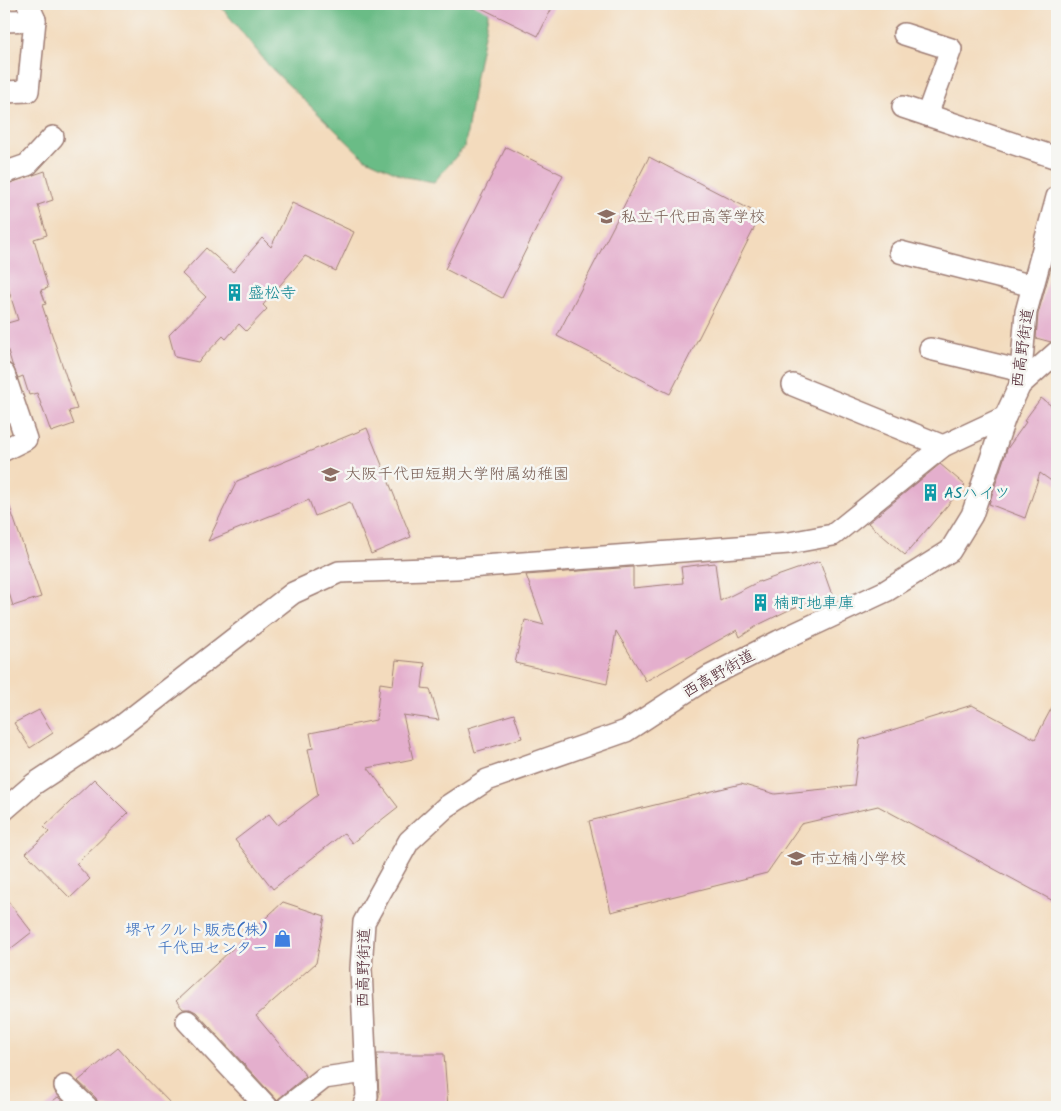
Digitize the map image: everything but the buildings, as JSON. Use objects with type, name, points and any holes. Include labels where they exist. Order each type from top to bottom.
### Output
[{"type":"street","points":[[4,21],[32,12],[28,90],[4,92]]},
{"type":"street","points":[[904,34],[950,49],[927,115]]},
{"type":"street","points":[[903,107],[1057,158]]},
{"type":"street","points":[[4,173],[28,165],[53,137]]},
{"type":"street","name":"西高野街道","points":[[363,1107],[367,1097],[361,969],[364,922],[409,841],[446,807],[488,780],[626,731],[710,676],[779,641],[886,591],[950,551],[972,515],[1005,417],[1021,378],[1026,312],[1057,197]]},
{"type":"street","points":[[900,252],[1033,286]]},
{"type":"street","points":[[930,348],[1021,378],[1057,352]]},
{"type":"street","points":[[4,374],[26,438],[4,450]]},
{"type":"street","points":[[793,385],[943,446]]},
{"type":"street","points":[[4,810],[34,784],[119,728],[293,593],[339,572],[486,566],[789,543],[833,535],[943,446],[1005,417]]},
{"type":"street","points":[[187,1021],[267,1107]]},
{"type":"street","points":[[287,1107],[324,1078],[365,1072]]},
{"type":"street","points":[[65,1086],[87,1107]]},
{"type":"green space","points":[[219,4],[490,4],[465,146],[434,182],[406,177],[364,158],[270,67]]},
{"type":"place","name":"私立千代田高等学校","points":[[607,217]]},
{"type":"place","name":"盛松寺","points":[[234,293]]},
{"type":"place","name":"大阪千代田短期大学附属幼稚園","points":[[331,474]]},
{"type":"place","name":"ASハイツ","points":[[930,493]]},
{"type":"place","name":"楠町地車庫","points":[[760,603]]},
{"type":"place","name":"市立楠小学校","points":[[796,859]]},
{"type":"place","name":"堺ヤクルト販売(株) 千代田センター","points":[[282,939]]}]
